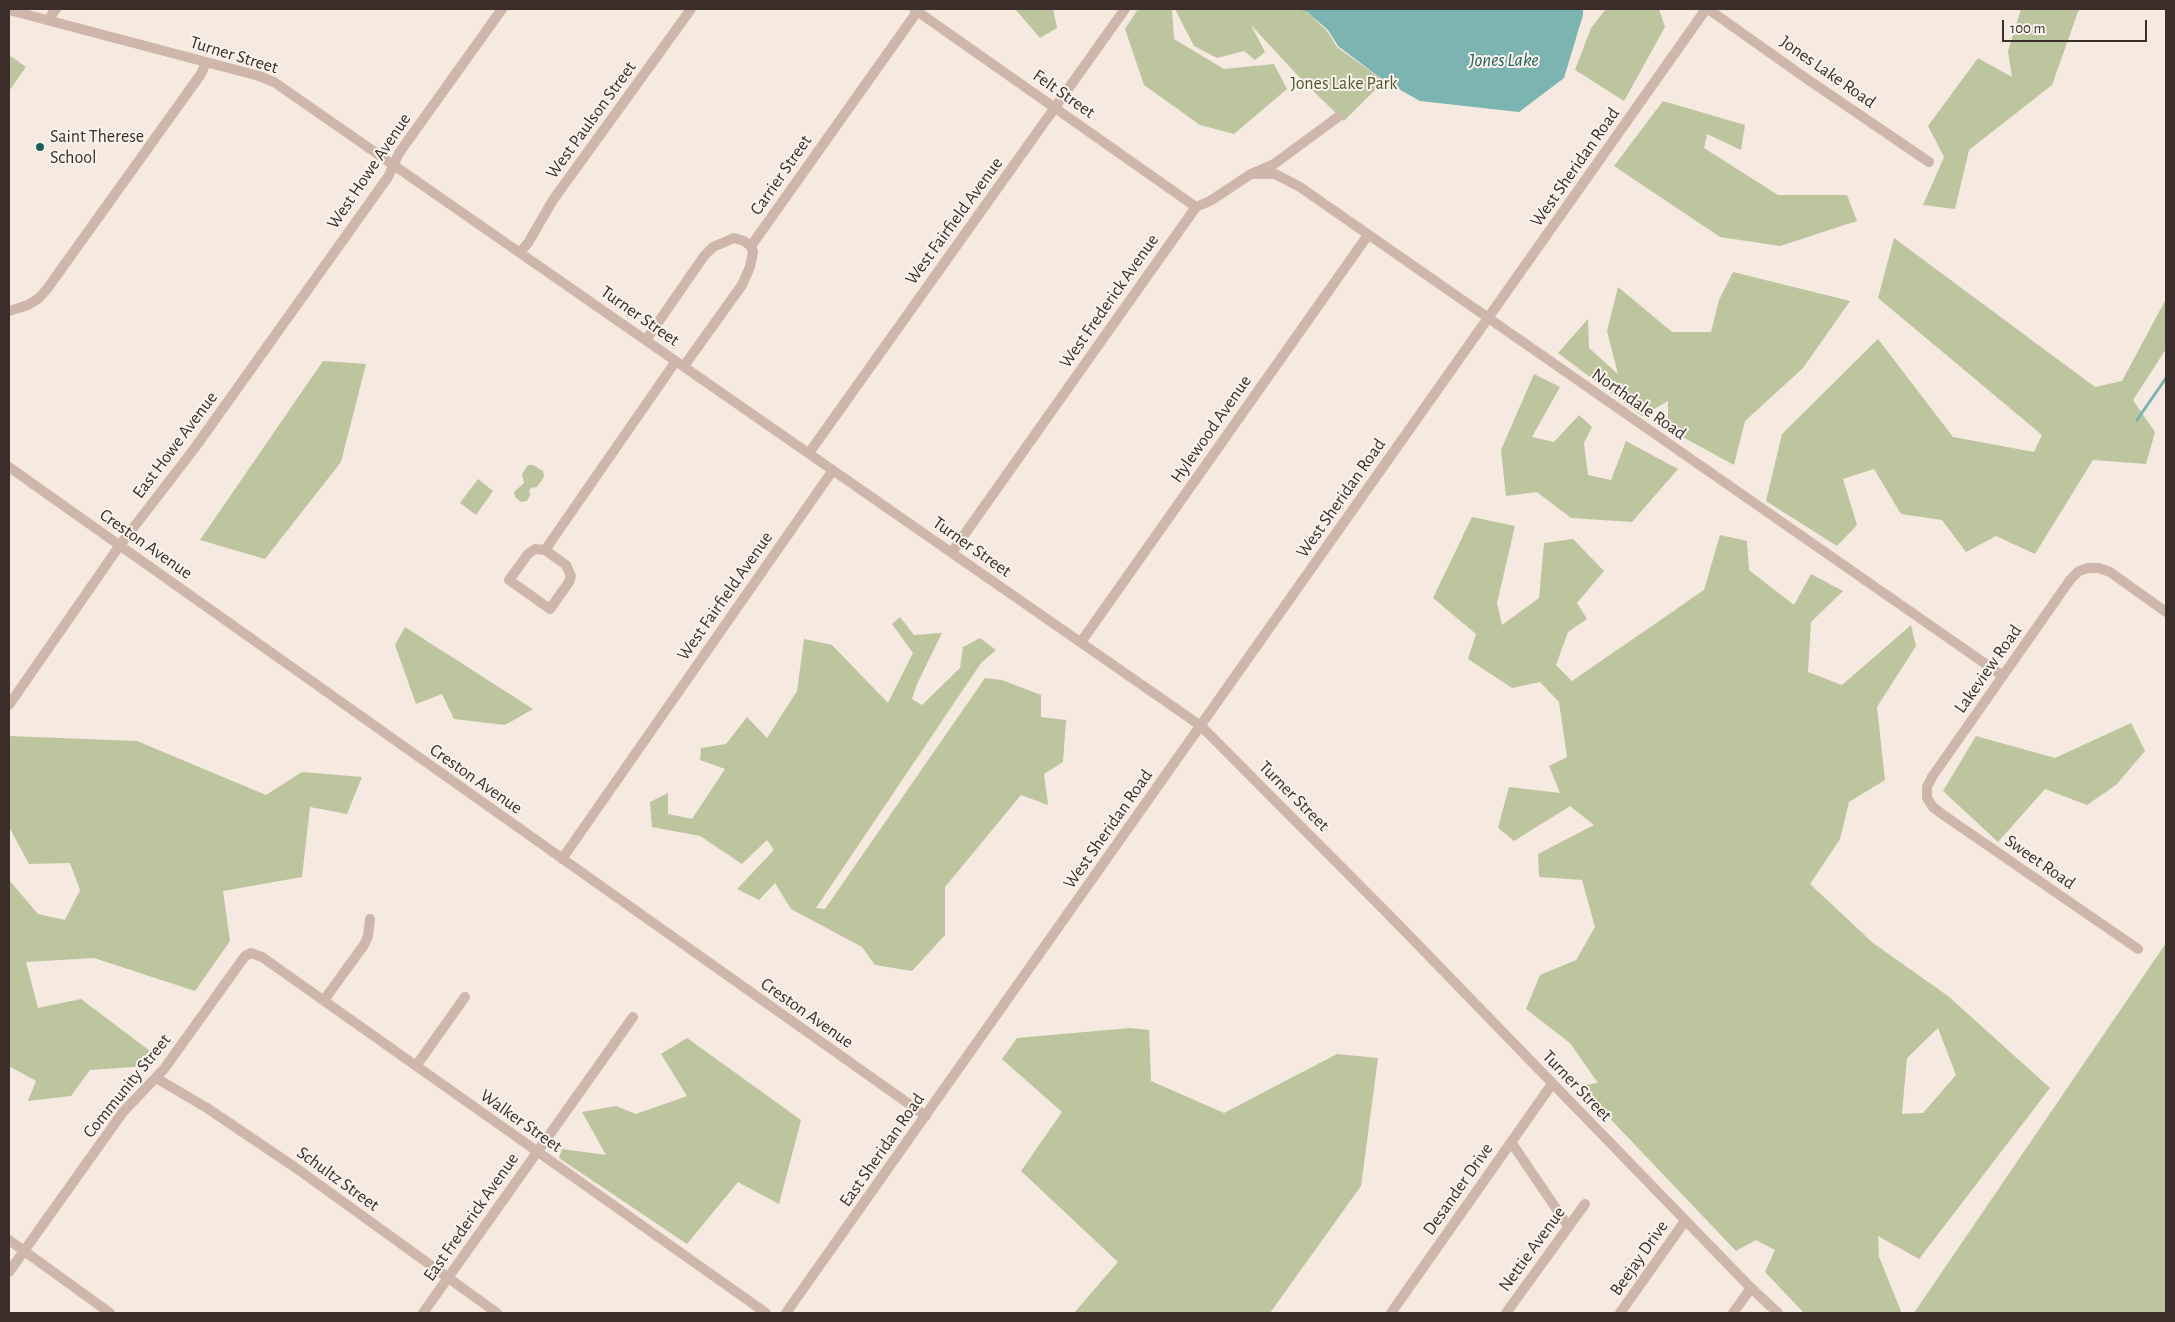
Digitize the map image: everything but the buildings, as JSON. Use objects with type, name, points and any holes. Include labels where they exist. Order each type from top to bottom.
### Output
[{"type":"street","points":[[48,20],[56,9]]},
{"type":"street","name":"West Howe Avenue","points":[[264,350],[388,177],[399,153],[502,9]]},
{"type":"street","name":"West Paulson Street","points":[[520,252],[528,243],[553,200],[691,9]]},
{"type":"street","name":"West Fairfield Avenue","points":[[809,453],[1125,9]]},
{"type":"street","name":"Jones Lake Road","points":[[1707,9],[1929,162]]},
{"type":"street","name":"West Sheridan Road","points":[[1004,1006],[1707,9]]},
{"type":"street","name":"Turner Street","points":[[9,10],[274,82],[1201,726],[1456,983],[1685,1221],[1778,1313]]},
{"type":"street","name":"Felt Street","points":[[917,10],[1196,206]]},
{"type":"street","name":"Carrier Street","points":[[545,550],[680,364],[742,285],[750,267],[753,252],[751,246],[917,10]]},
{"type":"street","points":[[9,310],[28,305],[39,298],[47,289],[200,74],[206,62]]},
{"type":"street","name":"West Frederick Avenue","points":[[952,552],[1196,206],[1210,201],[1251,174],[1274,164],[1338,117]]},
{"type":"street","name":"Northdale Road","points":[[1251,174],[1275,174],[1288,180],[2003,676]]},
{"type":"street","name":"Hylewood Avenue","points":[[1081,642],[1368,235]]},
{"type":"street","points":[[646,340],[704,256],[713,247],[734,238],[744,241],[751,246]]},
{"type":"street","name":"East Howe Avenue","points":[[9,705],[120,546],[194,449],[264,350]]},
{"type":"street","name":"Creston Avenue","points":[[9,467],[926,1116]]},
{"type":"street","name":"West Fairfield Avenue","points":[[562,859],[833,470]]},
{"type":"street","points":[[536,549],[545,550],[566,565],[571,576],[569,582],[550,609],[510,580],[528,554],[536,549]]},
{"type":"street","name":"Lakeview Road","points":[[1927,798],[1927,787],[1932,777],[2070,580],[2079,571],[2088,568],[2099,568],[2110,572],[2166,612]]},
{"type":"street","name":"Sweet Road","points":[[1927,798],[1933,807],[1942,814],[2138,949]]},
{"type":"street","points":[[324,1000],[364,945],[368,936],[370,920]]},
{"type":"street","name":"Community Street","points":[[9,1272],[123,1112],[156,1078],[245,956],[251,953],[258,954]]},
{"type":"street","name":"Walker Street","points":[[258,954],[766,1313]]},
{"type":"street","points":[[416,1066],[466,997]]},
{"type":"street","name":"East Sheridan Road","points":[[786,1313],[1004,1006]]},
{"type":"street","name":"East Frederick Avenue","points":[[423,1313],[633,1017]]},
{"type":"street","name":"Schultz Street","points":[[156,1078],[207,1108],[288,1162],[497,1313]]},
{"type":"street","name":"Desander Drive","points":[[1391,1313],[1552,1084]]},
{"type":"street","points":[[1511,1142],[1568,1226]]},
{"type":"street","name":"Nettie Avenue","points":[[1506,1313],[1585,1204]]},
{"type":"street","name":"Beejay Drive","points":[[1620,1313],[1685,1221]]},
{"type":"street","points":[[9,1240],[110,1313]]},
{"type":"street","points":[[1733,1313],[1751,1288]]},
{"type":"green space","points":[[1015,9],[1053,9],[1057,28],[1040,38]]},
{"type":"green space","points":[[1138,9],[1172,9],[1174,39],[1224,69],[1274,64],[1287,89],[1234,134],[1200,125],[1144,85],[1125,29]]},
{"type":"green space","name":"Jones Lake Park","points":[[1175,9],[1281,9],[1306,11],[1327,31],[1337,47],[1384,81],[1344,121],[1301,79],[1251,25],[1265,52],[1255,60],[1244,51],[1217,58],[1194,46]]},
{"type":"green space","points":[[1606,9],[1659,9],[1665,27],[1624,101],[1575,70],[1591,28]]},
{"type":"green space","points":[[2021,9],[2079,9],[2052,85],[1969,150],[1955,209],[1923,205],[1944,157],[1928,126],[1978,58],[2012,77],[2008,51]]},
{"type":"green space","points":[[9,55],[26,67],[9,91]]},
{"type":"green space","points":[[1663,101],[1745,125],[1741,150],[1707,134],[1704,148],[1778,195],[1847,195],[1857,221],[1780,246],[1720,237],[1614,166]]},
{"type":"green space","points":[[1894,238],[2095,387],[2122,381],[2166,299],[2166,349],[2133,400],[2155,432],[2146,464],[2093,460],[2035,554],[1996,536],[1966,552],[1942,520],[1901,514],[1874,469],[1843,479],[1857,525],[1837,546],[1766,501],[1782,434],[1878,339],[1953,437],[2034,452],[2042,435],[1878,298]]},
{"type":"green space","points":[[1733,272],[1850,301],[1803,368],[1745,421],[1734,465],[1668,429],[1668,401],[1642,416],[1558,353],[1588,319],[1589,348],[1618,374],[1607,331],[1618,287],[1672,332],[1711,332],[1719,300]]},
{"type":"green space","points":[[323,361],[366,364],[341,462],[265,559],[200,540]]},
{"type":"green space","points":[[1534,374],[1560,387],[1532,437],[1554,442],[1579,415],[1592,427],[1584,443],[1588,475],[1611,480],[1626,441],[1678,469],[1632,522],[1571,518],[1537,492],[1506,496],[1501,450]]},
{"type":"green space","points":[[528,465],[533,465],[543,471],[544,477],[537,487],[531,488],[527,501],[521,502],[515,497],[514,492],[524,483],[522,474]]},
{"type":"green space","points":[[478,479],[493,491],[476,515],[460,503]]},
{"type":"green space","points":[[1472,517],[1515,526],[1497,603],[1502,625],[1539,598],[1544,543],[1573,539],[1604,571],[1577,603],[1587,619],[1568,632],[1556,665],[1572,681],[1704,590],[1720,535],[1747,541],[1749,570],[1794,605],[1811,574],[1843,591],[1811,622],[1808,672],[1842,685],[1911,625],[1916,646],[1877,707],[1885,780],[1849,802],[1840,839],[1810,884],[1873,943],[1948,996],[2050,1088],[1919,1259],[1878,1236],[1879,1257],[1901,1311],[1899,1313],[1804,1313],[1765,1272],[1775,1250],[1756,1240],[1736,1251],[1579,1086],[1598,1083],[1570,1043],[1526,1009],[1540,975],[1576,960],[1595,927],[1582,880],[1539,877],[1538,854],[1594,825],[1570,806],[1514,841],[1498,828],[1509,787],[1560,793],[1549,766],[1567,757],[1559,702],[1540,682],[1512,688],[1468,659],[1476,634],[1433,598]],"holes":[[[1938,1028],[1956,1075],[1923,1113],[1902,1114],[1907,1058]]]},
{"type":"green space","points":[[900,617],[914,635],[942,633],[917,684],[912,699],[922,705],[960,668],[963,647],[980,638],[996,650],[981,663],[816,908],[825,909],[985,678],[1002,680],[1041,695],[1041,717],[1066,720],[1063,762],[1044,774],[1048,805],[1021,795],[945,887],[945,935],[912,971],[875,965],[862,947],[791,909],[775,883],[759,900],[737,889],[774,850],[767,840],[742,864],[700,836],[652,827],[650,802],[668,793],[668,814],[692,819],[725,769],[700,760],[701,748],[726,744],[747,717],[767,738],[797,691],[804,639],[832,645],[888,703],[913,653],[892,624]]},
{"type":"green space","points":[[405,627],[533,709],[505,725],[454,719],[442,694],[416,704],[395,645]]},
{"type":"green space","points":[[2131,723],[2145,751],[2116,785],[2087,805],[2045,789],[1998,842],[1943,791],[1976,736],[2055,758]]},
{"type":"green space","points":[[9,736],[137,741],[266,795],[302,772],[362,777],[347,814],[310,807],[302,877],[223,891],[230,941],[195,991],[94,958],[26,962],[38,1008],[81,999],[150,1051],[146,1066],[90,1070],[71,1096],[28,1101],[36,1081],[9,1066],[9,880],[38,914],[65,920],[80,890],[70,863],[29,864],[9,827]]},
{"type":"green space","points":[[2166,943],[2166,1313],[1914,1313]]},
{"type":"green space","points":[[1130,1028],[1149,1030],[1151,1081],[1224,1113],[1337,1054],[1378,1058],[1361,1186],[1270,1313],[1074,1313],[1118,1262],[1021,1171],[1062,1112],[1002,1059],[1017,1038]]},
{"type":"green space","points":[[687,1038],[801,1120],[779,1204],[738,1182],[687,1244],[559,1158],[562,1149],[606,1155],[582,1112],[616,1106],[636,1114],[687,1096],[661,1054]]},
{"type":"water","name":"Jones Lake","points":[[1287,9],[1583,9],[1583,15],[1564,78],[1519,112],[1420,101],[1383,80],[1338,46],[1328,30],[1306,11]]},
{"type":"waterway","points":[[2137,420],[2166,378]]},
{"type":"place","name":"Saint Therese School","points":[[40,147]]}]
